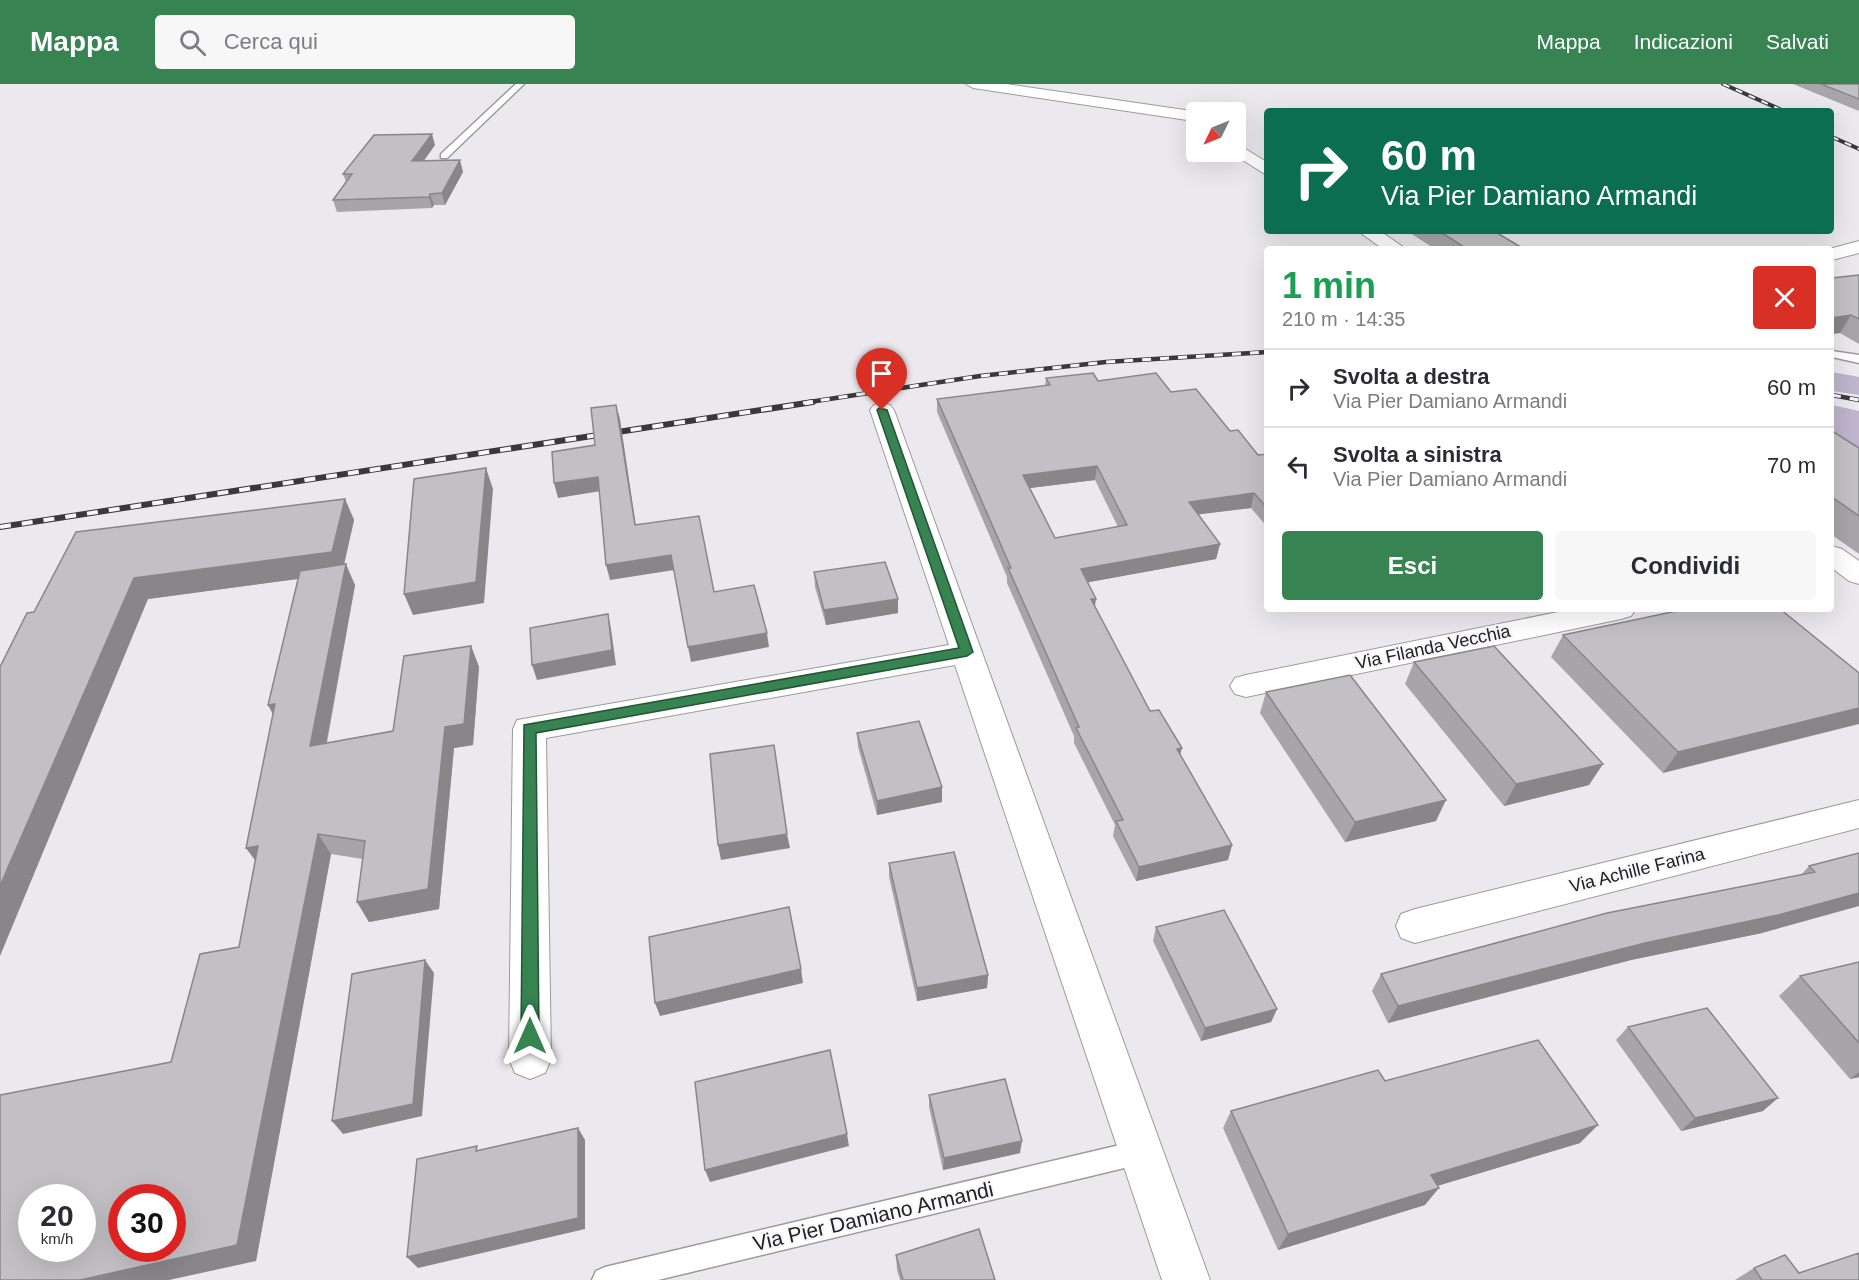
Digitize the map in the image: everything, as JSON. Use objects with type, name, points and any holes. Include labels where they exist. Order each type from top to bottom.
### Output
[{"type":"street","points":[[973,84],[1186,115]]},
{"type":"street","points":[[1246,155],[1264,168]]},
{"type":"street","points":[[1371,234],[1391,246]]},
{"type":"street","points":[[1834,253],[1859,247]]},
{"type":"street","points":[[882,410],[1186,1280]]},
{"type":"street","name":"Via Filanda Vecchia","points":[[1246,686],[1606,612]]},
{"type":"street","points":[[530,1059],[529,729],[967,652]]},
{"type":"street","name":"Via Achille Farina","points":[[1416,926],[1859,814]]},
{"type":"lane","points":[[444,156],[520,84]]},
{"type":"lane","points":[[1834,354],[1859,359]]},
{"type":"lane","name":"Via Pier Damiano Armandi","points":[[605,1280],[1141,1152]]},
{"type":"shaded area","points":[[1834,372],[1859,377],[1859,395],[1834,391]]},
{"type":"shaded area","points":[[1834,405],[1859,411],[1859,482],[1834,465]]},
{"type":"building","points":[[1821,84],[1859,84],[1859,99]]},
{"type":"building","points":[[432,134],[412,161],[460,160],[442,193],[430,194],[429,197],[333,200],[352,174],[343,174],[374,135]]},
{"type":"building","points":[[1444,234],[1499,234],[1519,246],[1462,246]]},
{"type":"building","points":[[1859,275],[1859,319],[1851,315],[1834,318],[1834,278]]},
{"type":"building","points":[[1093,373],[1098,381],[1156,373],[1171,392],[1196,389],[1230,431],[1238,430],[1258,455],[1264,454],[1264,504],[1254,493],[1189,502],[1220,544],[1081,569],[1096,599],[1091,599],[1150,711],[1159,710],[1182,748],[1177,749],[1232,845],[1139,867],[1116,821],[1123,820],[1076,728],[1079,727],[1008,568],[1011,568],[937,399],[1050,385],[1046,378]],"holes":[[[1097,466],[1127,525],[1055,538],[1023,475]]]},
{"type":"building","points":[[616,405],[635,525],[699,516],[714,592],[754,585],[767,633],[688,647],[671,555],[606,565],[598,477],[554,483],[552,452],[595,445],[591,408]]},
{"type":"building","points":[[1834,432],[1859,448],[1859,516],[1834,498]]},
{"type":"building","points":[[486,468],[476,582],[404,594],[414,479]]},
{"type":"building","points":[[345,499],[332,552],[134,578],[0,886],[0,667],[27,613],[34,612],[76,532]]},
{"type":"building","points":[[885,562],[898,599],[824,610],[814,572]]},
{"type":"building","points":[[346,564],[310,746],[393,731],[404,656],[471,646],[464,724],[445,727],[428,889],[357,902],[365,841],[318,834],[237,1245],[186,1256],[186,1184],[108,1184],[108,1262],[161,1262],[80,1280],[0,1280],[0,1095],[171,1062],[200,954],[239,947],[258,846],[246,848],[275,704],[268,705],[300,571]]},
{"type":"building","points":[[1672,612],[1784,612],[1859,673],[1859,708],[1678,752],[1563,635]]},
{"type":"building","points":[[608,614],[612,650],[532,665],[530,628]]},
{"type":"building","points":[[1494,646],[1603,764],[1516,784],[1414,662]]},
{"type":"building","points":[[1350,675],[1446,800],[1355,822],[1266,692]]},
{"type":"building","points":[[919,721],[942,787],[877,801],[857,733]]},
{"type":"building","points":[[774,745],[787,834],[718,845],[710,754]]},
{"type":"building","points":[[954,852],[988,975],[917,988],[889,863]]},
{"type":"building","points":[[1859,853],[1859,893],[1778,915],[1645,943],[1398,1006],[1381,974],[1607,913],[1815,872],[1809,866]]},
{"type":"building","points":[[789,907],[801,969],[655,1003],[649,937]]},
{"type":"building","points":[[1224,910],[1277,1009],[1205,1028],[1156,927]]},
{"type":"building","points":[[425,960],[413,1104],[332,1121],[352,974]]},
{"type":"building","points":[[1859,962],[1859,1043],[1800,976]]},
{"type":"building","points":[[1707,1008],[1778,1098],[1695,1118],[1628,1027]]},
{"type":"building","points":[[1538,1040],[1598,1125],[1431,1175],[1439,1188],[1288,1234],[1231,1111],[1378,1070],[1385,1081]]},
{"type":"building","points":[[830,1050],[847,1134],[705,1170],[695,1082]]},
{"type":"building","points":[[1005,1079],[1022,1141],[944,1158],[929,1095]]},
{"type":"building","points":[[578,1128],[578,1218],[407,1257],[417,1159],[477,1146],[476,1151]]},
{"type":"building","points":[[979,1229],[995,1280],[903,1280],[896,1255]]},
{"type":"building","points":[[1859,1253],[1859,1280],[1762,1280],[1754,1268],[1785,1255],[1799,1273]]},
{"type":"railway","points":[[1723,84],[1777,108]]},
{"type":"railway","points":[[1834,138],[1859,149]]},
{"type":"railway","points":[[803,403],[980,376],[1106,362],[1264,352]]},
{"type":"railway","points":[[1834,395],[1859,400]]},
{"type":"railway","points":[[0,527],[813,402]]},
{"type":"route","points":[[530,1036],[529,729],[967,652],[882,410]]}]
